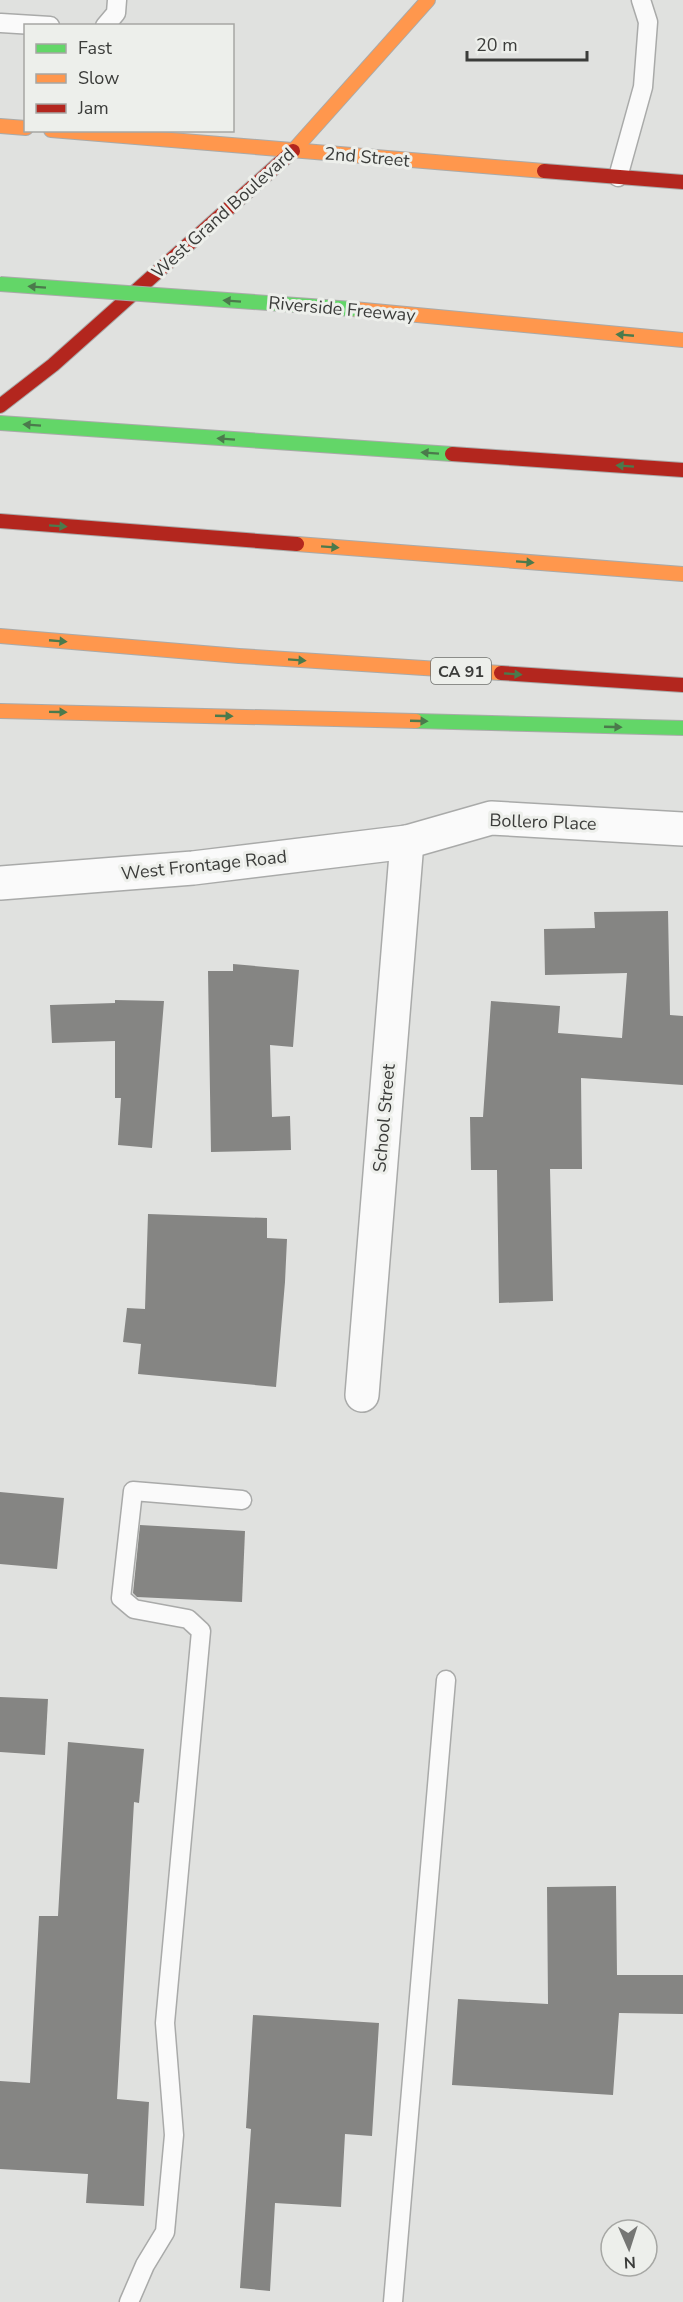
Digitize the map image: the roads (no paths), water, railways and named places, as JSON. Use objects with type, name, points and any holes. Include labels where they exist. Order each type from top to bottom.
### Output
[{"type":"main road","name":"West Grand Boulevard","points":[[0,406],[53,365],[292,152],[428,0]]},
{"type":"main road","points":[[0,126],[24,128]]},
{"type":"main road","name":"2nd Street","points":[[73,132],[292,152],[683,182]]},
{"type":"main road","name":"Riverside Freeway","points":[[0,284],[353,309],[683,340]]},
{"type":"main road","points":[[0,423],[683,470]]},
{"type":"main road","points":[[0,521],[683,574]]},
{"type":"main road","name":"CA 91","points":[[0,636],[239,656],[683,685]]},
{"type":"main road","points":[[0,711],[683,729]]},
{"type":"street","name":"Bollero Place","points":[[407,842],[491,818],[683,829]]},
{"type":"street","name":"West Frontage Road","points":[[0,883],[193,868],[407,842]]},
{"type":"street","name":"School Street","points":[[362,1395],[407,842]]},
{"type":"lane","points":[[107,24],[116,13],[117,0]]},
{"type":"lane","points":[[618,177],[643,87],[648,22],[641,0]]},
{"type":"lane","points":[[0,24],[24,25]]},
{"type":"lane","points":[[129,2302],[145,2265],[165,2232],[174,2135],[165,2023],[201,1631],[188,1618],[134,1609],[121,1598],[134,1491],[242,1500]]},
{"type":"lane","points":[[393,2302],[446,1680]]}]
